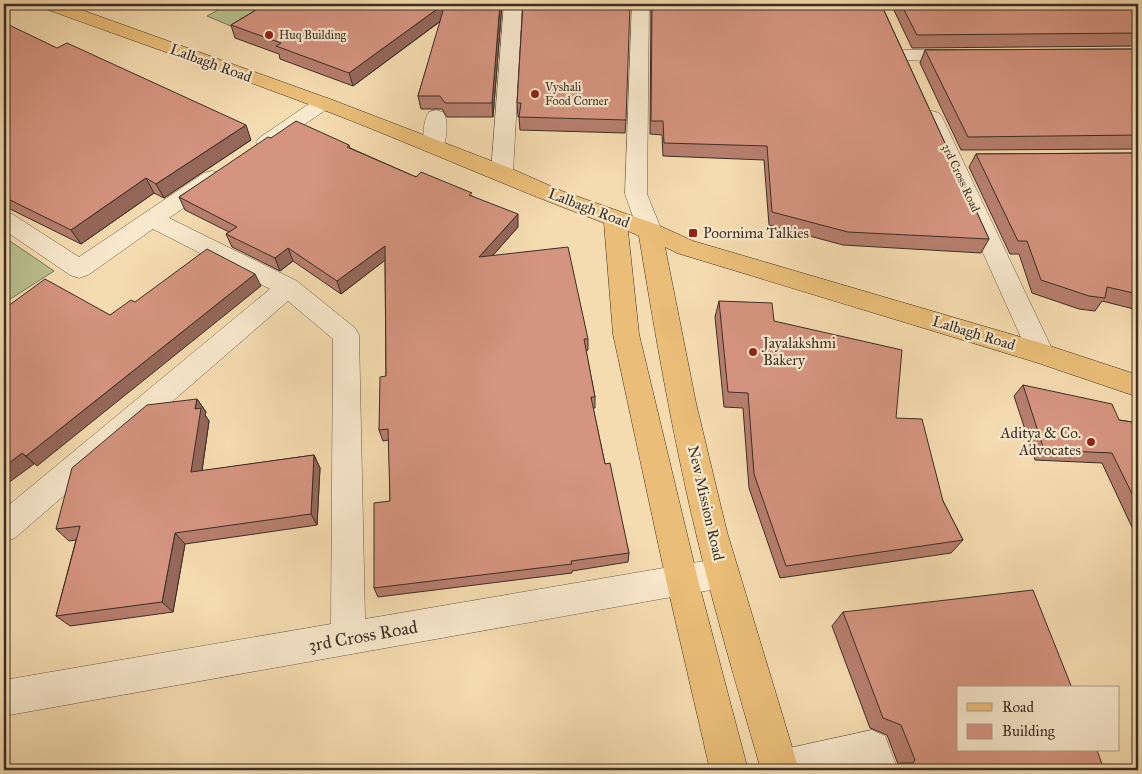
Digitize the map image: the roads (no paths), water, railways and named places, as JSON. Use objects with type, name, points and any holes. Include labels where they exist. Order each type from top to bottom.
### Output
[{"type":"main road","name":"Lalbagh Road","points":[[48,4],[322,103],[685,247],[1040,353],[1138,386]]},
{"type":"main road","points":[[615,218],[626,334],[682,580],[729,770]]},
{"type":"main road","name":"New Mission Road","points":[[650,232],[667,326],[702,492],[722,573],[780,769]]},
{"type":"street","points":[[502,173],[513,4]]},
{"type":"street","points":[[640,4],[636,194],[650,232]]},
{"type":"street","points":[[905,56],[983,56]]},
{"type":"street","name":"3rd Cross Road","points":[[924,99],[962,159],[1040,353]]},
{"type":"street","points":[[250,153],[322,103]]},
{"type":"street","points":[[434,146],[436,116]]},
{"type":"street","points":[[4,219],[79,269],[225,170]]},
{"type":"street","points":[[152,219],[288,287],[346,335],[348,638]]},
{"type":"street","points":[[4,528],[288,287]]},
{"type":"street","name":"3rd Cross Road","points":[[4,698],[722,573]]},
{"type":"street","points":[[780,769],[872,748],[879,770]]},
{"type":"place","name":"Huq Building","points":[[269,35]]},
{"type":"place","name":"Vyshali Food Corner","points":[[535,94]]},
{"type":"place","name":"Poornima Talkies","points":[[693,233]]},
{"type":"place","name":"Jayalakshmi Bakery","points":[[753,352]]},
{"type":"place","name":"Aditya & Co. Advocates","points":[[1091,442]]}]
